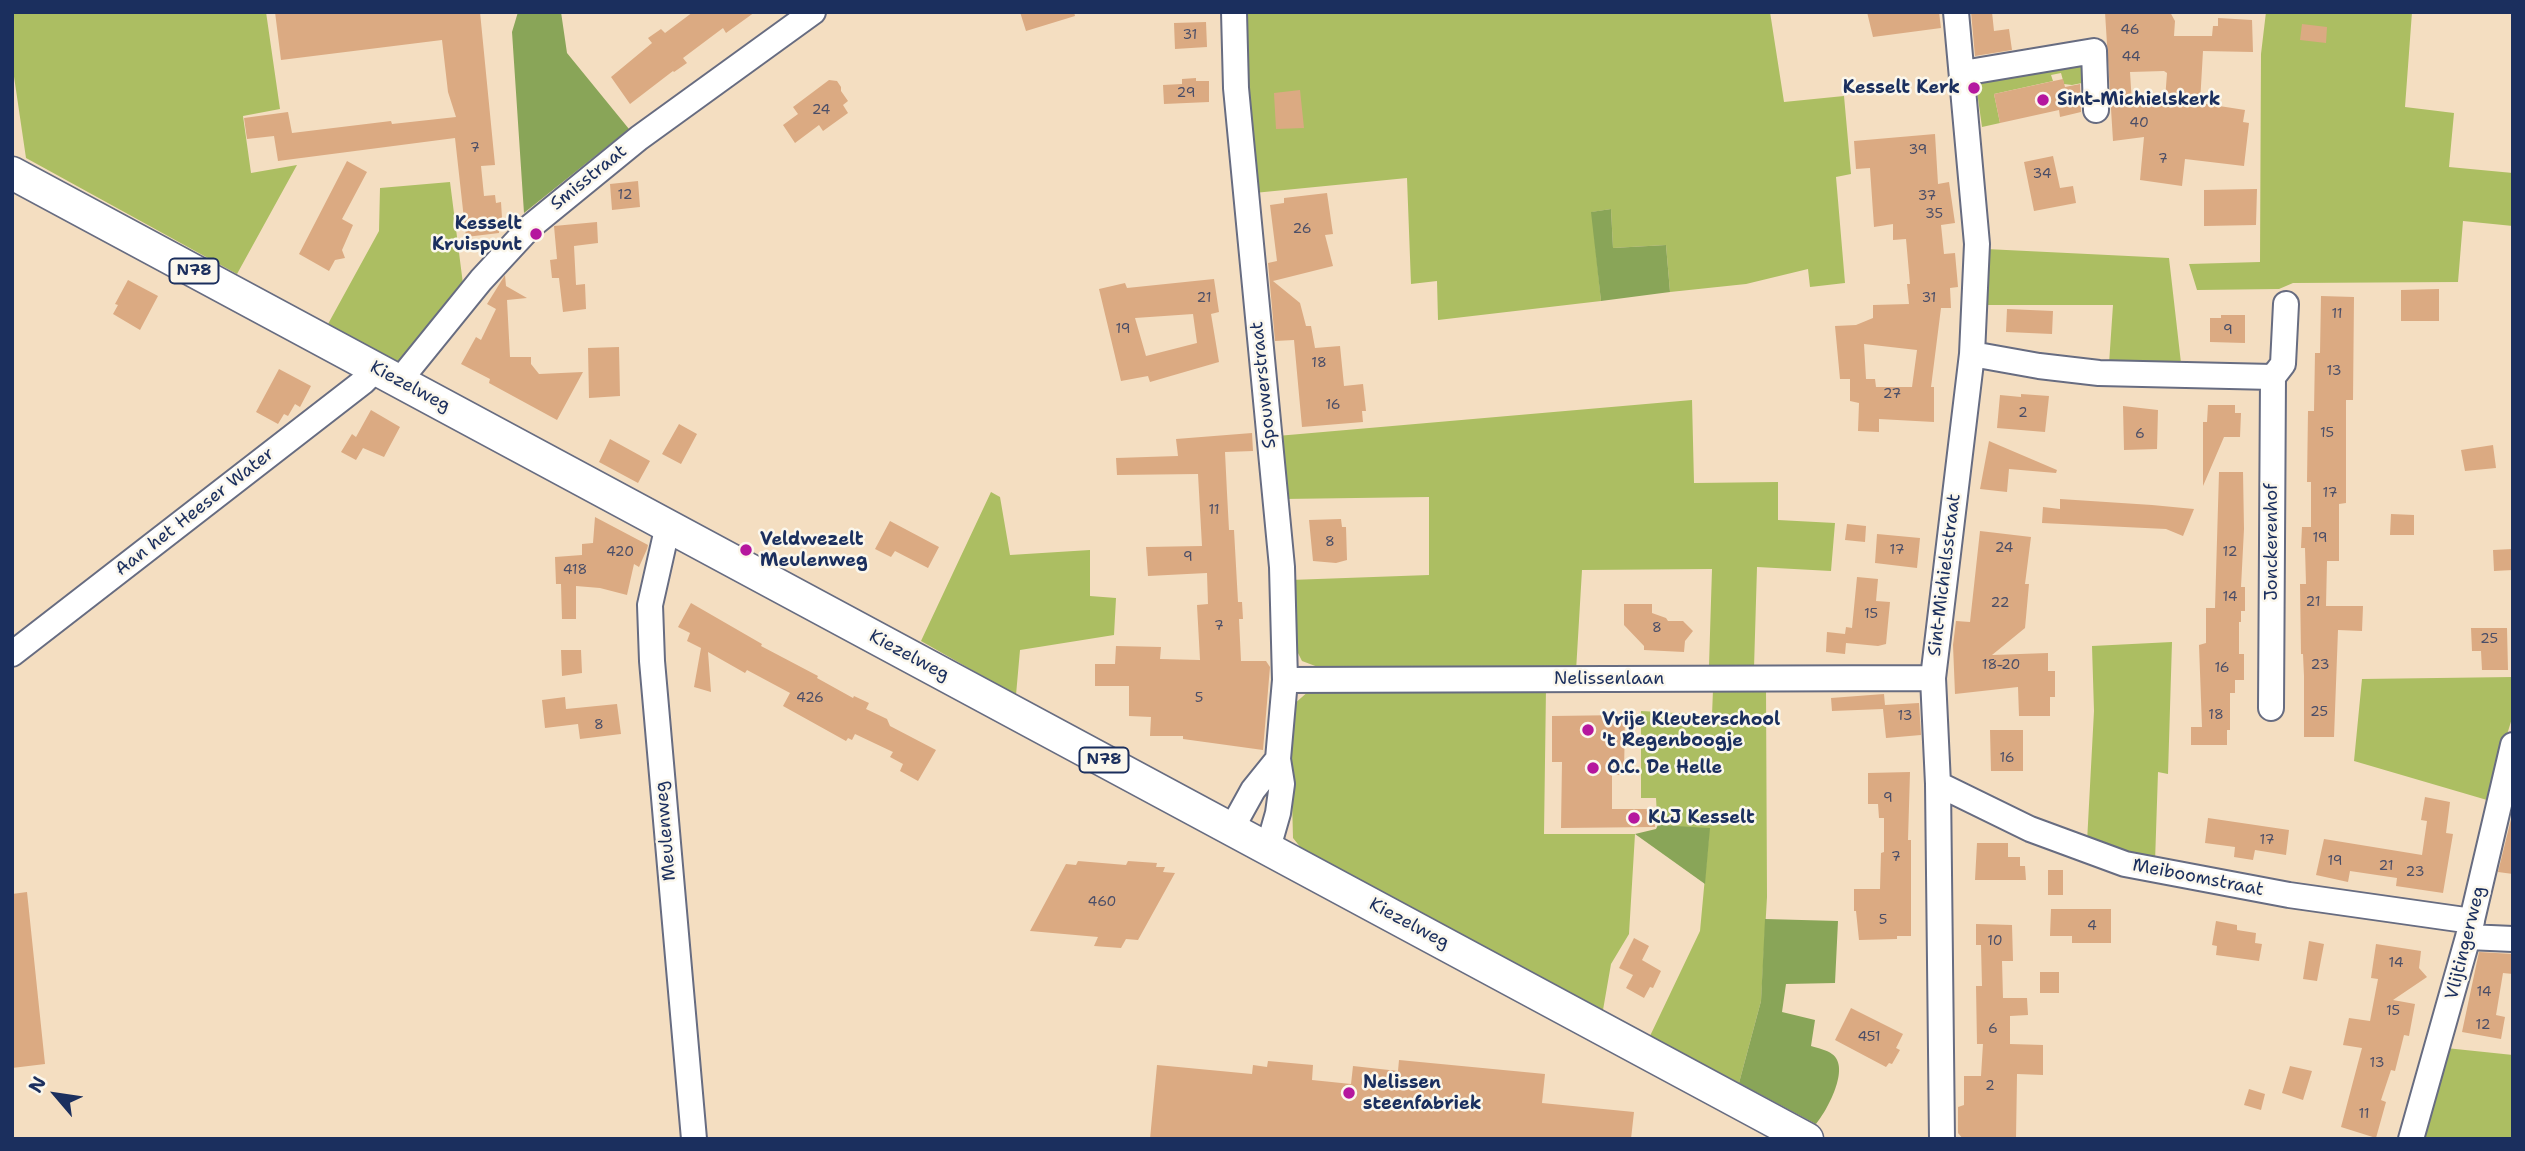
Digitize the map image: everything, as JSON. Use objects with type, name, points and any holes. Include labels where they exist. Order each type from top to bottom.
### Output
[{"type":"main road","name":"Kiezelweg","points":[[12,173],[1807,1139]]},
{"type":"street","name":"Smisstraat","points":[[389,375],[408,370],[481,280],[530,227],[639,138],[814,12]]},
{"type":"street","name":"Spouwerstraat","points":[[1234,12],[1236,88],[1282,567],[1285,680],[1278,759],[1282,784],[1278,813],[1268,848]]},
{"type":"street","name":"Sint-Michielsstraat","points":[[1942,1139],[1938,784],[1933,678],[1972,354],[1977,244],[1956,12]]},
{"type":"street","points":[[1963,73],[2094,51],[2096,110]]},
{"type":"street","name":"Jonckerenhof","points":[[2271,708],[2273,377],[2283,363],[2286,304]]},
{"type":"street","points":[[1972,354],[2099,373],[2273,377]]},
{"type":"street","name":"Aan het Heeser Water","points":[[12,654],[363,382],[389,375]]},
{"type":"street","name":"Meulenweg","points":[[668,525],[650,605],[652,661],[694,1139]]},
{"type":"street","name":"Nelissenlaan","points":[[1285,680],[1933,678]]},
{"type":"street","name":"Vlijtingerweg","points":[[2412,1139],[2470,929],[2513,745]]},
{"type":"street","points":[[1232,828],[1253,790],[1278,759]]},
{"type":"street","name":"Meiboomstraat","points":[[1938,784],[2030,829],[2125,864],[2513,939]]},
{"type":"green space","points":[[12,12],[266,12],[280,109],[243,116],[251,173],[297,165],[237,274],[26,158],[12,63]]},
{"type":"green space","points":[[518,12],[561,12],[567,53],[629,129],[524,213],[512,32]]},
{"type":"green space","points":[[1244,12],[1770,12],[1784,102],[1844,96],[1851,174],[1836,177],[1845,283],[1810,287],[1808,269],[1746,284],[1670,292],[1666,245],[1613,248],[1611,209],[1592,212],[1601,301],[1438,320],[1437,281],[1411,284],[1407,178],[1254,193]]},
{"type":"green space","points":[[2266,12],[2412,12],[2405,107],[2454,113],[2449,167],[2513,173],[2513,226],[2463,221],[2458,282],[2293,283],[2279,289],[2197,290],[2189,264],[2260,262],[2261,54]]},
{"type":"green space","points":[[2074,59],[2084,66],[2087,82],[2064,84],[2061,73],[2051,75],[2053,81],[1994,94],[2000,123],[1982,127],[1975,77]]},
{"type":"green space","points":[[450,182],[463,284],[398,363],[328,324],[379,231],[380,188]]},
{"type":"green space","points":[[1611,209],[1613,248],[1666,245],[1670,292],[1601,301],[1591,212]]},
{"type":"green space","points":[[1986,249],[2169,258],[2181,363],[2109,364],[2113,305],[1986,305]]},
{"type":"green space","points":[[1692,400],[1694,483],[1778,482],[1778,520],[1835,523],[1831,571],[1757,567],[1754,668],[1709,666],[1712,569],[1582,570],[1576,671],[1318,667],[1302,661],[1295,647],[1290,580],[1429,575],[1429,497],[1283,499],[1277,436]]},
{"type":"green space","points":[[991,492],[1000,497],[1010,555],[1090,550],[1090,596],[1116,598],[1114,635],[1020,650],[1016,695],[921,641]]},
{"type":"green space","points":[[2172,642],[2168,774],[2158,772],[2155,862],[2087,842],[2094,711],[2092,646]]},
{"type":"green space","points":[[2513,677],[2513,715],[2487,800],[2354,761],[2362,679]]},
{"type":"green space","points":[[1546,688],[1544,834],[1635,834],[1629,934],[1611,964],[1603,1010],[1301,848],[1293,838],[1290,720],[1293,705],[1310,690]]},
{"type":"green space","points":[[1766,688],[1767,897],[1761,1001],[1739,1083],[1650,1036],[1700,931],[1709,834],[1658,833],[1656,798],[1641,798],[1641,711],[1712,715],[1713,690]]},
{"type":"green space","points":[[1658,825],[1710,828],[1705,884],[1635,834],[1656,829]]},
{"type":"green space","points":[[1765,919],[1838,921],[1835,983],[1786,984],[1782,1012],[1815,1020],[1811,1046],[1832,1054],[1837,1060],[1839,1069],[1835,1089],[1816,1124],[1739,1083],[1761,1001]]},
{"type":"green space","points":[[2446,1048],[2513,1055],[2513,1139],[2420,1139]]},
{"type":"building","points":[[275,12],[480,12],[495,165],[481,166],[484,196],[495,195],[496,203],[501,202],[499,233],[466,237],[455,138],[278,161],[274,136],[247,139],[244,118],[288,112],[292,133],[391,121],[392,124],[456,117],[448,92],[442,40],[281,60]]},
{"type":"building","points":[[693,12],[755,12],[726,33],[723,28],[683,58],[687,63],[630,104],[611,77],[652,43],[648,38],[661,29],[665,33]]},
{"type":"building","points":[[1020,12],[1074,12],[1075,16],[1026,31]]},
{"type":"building","points":[[1867,12],[1939,12],[1941,28],[1873,37]]},
{"type":"building","points":[[1971,12],[1992,12],[1994,31],[2009,29],[2012,50],[1975,56]]},
{"type":"building","points":[[2105,12],[2170,12],[2175,21],[2174,36],[2212,36],[2213,26],[2218,26],[2218,18],[2252,20],[2253,52],[2203,51],[2200,103],[2245,110],[2243,122],[2249,123],[2244,166],[2185,159],[2182,186],[2140,180],[2144,137],[2113,141]],"holes":[[[2130,72],[2167,73],[2165,100],[2132,104]]]},
{"type":"building","points":[[1206,22],[1207,47],[1175,49],[1174,23]]},
{"type":"building","points":[[2302,24],[2327,27],[2326,43],[2300,40]]},
{"type":"building","points":[[1196,78],[1196,81],[1209,81],[1209,102],[1164,104],[1163,85],[1182,84],[1182,79]]},
{"type":"building","name":"Sint-Michielskerk","points":[[2063,79],[2065,87],[2080,84],[2081,112],[2060,117],[2059,110],[2000,123],[1994,94]]},
{"type":"building","points":[[829,80],[837,81],[841,87],[848,101],[843,105],[848,113],[823,131],[819,125],[795,143],[783,125],[798,114],[793,107]]},
{"type":"building","points":[[1300,90],[1304,128],[1276,129],[1274,93]]},
{"type":"building","points":[[1935,134],[1938,184],[1949,182],[1955,223],[1941,225],[1944,254],[1955,253],[1958,287],[1950,288],[1951,308],[1941,308],[1931,387],[1934,387],[1934,422],[1879,419],[1879,432],[1858,431],[1859,403],[1850,401],[1850,379],[1840,379],[1835,326],[1856,325],[1873,318],[1873,305],[1909,304],[1906,239],[1893,240],[1893,224],[1874,227],[1870,168],[1856,169],[1854,141]],"holes":[[[1864,344],[1917,350],[1912,387],[1876,387],[1875,379],[1866,379]]]},
{"type":"building","points":[[2053,156],[2060,188],[2073,186],[2076,203],[2034,211],[2024,162]]},
{"type":"building","points":[[347,161],[367,172],[342,219],[353,225],[342,250],[345,258],[335,260],[329,271],[299,254]]},
{"type":"building","points":[[638,181],[640,207],[612,210],[610,184]]},
{"type":"building","points":[[2257,189],[2256,225],[2204,226],[2204,190]]},
{"type":"building","points":[[1327,193],[1333,234],[1325,235],[1333,266],[1273,281],[1300,303],[1306,326],[1311,326],[1315,348],[1340,346],[1344,386],[1363,384],[1366,411],[1362,411],[1363,422],[1302,427],[1294,340],[1275,341],[1268,263],[1277,261],[1270,205],[1284,203],[1284,198]]},
{"type":"building","points":[[597,222],[598,243],[574,246],[576,285],[585,284],[586,309],[563,312],[559,278],[552,278],[550,260],[557,259],[554,226]]},
{"type":"building","points":[[505,275],[506,286],[527,298],[507,300],[510,357],[531,357],[531,364],[539,374],[583,372],[557,420],[489,383],[490,379],[461,364],[476,337],[481,340],[496,309],[487,304]]},
{"type":"building","points":[[1214,279],[1219,312],[1211,314],[1219,362],[1150,382],[1148,376],[1121,381],[1099,289],[1125,283],[1127,288]],"holes":[[[1193,314],[1197,343],[1146,356],[1135,318]]]},
{"type":"building","points":[[128,280],[158,296],[140,330],[113,314],[118,305],[115,304]]},
{"type":"building","points":[[2439,289],[2439,321],[2401,321],[2401,290]]},
{"type":"building","points":[[2321,296],[2354,297],[2353,400],[2346,400],[2346,503],[2339,504],[2339,561],[2327,561],[2326,606],[2363,606],[2362,631],[2338,630],[2334,737],[2304,737],[2300,584],[2306,584],[2305,548],[2301,548],[2302,527],[2311,527],[2311,482],[2307,482],[2308,411],[2314,411],[2315,353],[2320,353]]},
{"type":"building","points":[[2007,309],[2053,311],[2052,334],[2006,332]]},
{"type":"building","points":[[2221,315],[2245,315],[2245,343],[2210,342],[2210,318],[2221,318]]},
{"type":"building","points":[[619,347],[620,396],[589,398],[588,348]]},
{"type":"building","points":[[279,369],[311,386],[300,407],[295,404],[288,416],[284,414],[278,424],[256,412]]},
{"type":"building","points":[[2021,394],[2049,396],[2045,432],[1997,428],[2000,395],[2021,397]]},
{"type":"building","points":[[2208,405],[2235,405],[2235,413],[2241,413],[2240,437],[2224,437],[2203,486],[2203,422],[2207,422]]},
{"type":"building","points":[[2123,406],[2158,410],[2157,449],[2124,450]]},
{"type":"building","points":[[371,410],[400,427],[384,457],[363,448],[356,460],[341,452],[352,434],[356,437]]},
{"type":"building","points":[[679,424],[697,434],[681,464],[662,454]]},
{"type":"building","points":[[1252,433],[1253,451],[1225,452],[1229,530],[1234,530],[1238,602],[1242,602],[1243,619],[1239,619],[1241,661],[1266,661],[1270,667],[1263,750],[1183,739],[1183,736],[1150,736],[1151,717],[1129,716],[1129,686],[1095,686],[1095,664],[1115,664],[1116,646],[1161,647],[1160,659],[1200,660],[1197,605],[1208,604],[1207,573],[1148,576],[1146,547],[1202,546],[1198,474],[1117,475],[1116,458],[1178,456],[1176,439]]},
{"type":"building","points":[[610,439],[650,461],[638,483],[599,462]]},
{"type":"building","points":[[1989,441],[2057,470],[2056,473],[2009,469],[2007,492],[1980,489]]},
{"type":"building","points":[[2493,445],[2496,468],[2465,471],[2461,450]]},
{"type":"building","points":[[2219,472],[2243,472],[2241,587],[2245,587],[2245,611],[2241,611],[2239,622],[2239,654],[2244,654],[2244,680],[2235,680],[2235,693],[2230,693],[2230,730],[2227,730],[2227,745],[2191,745],[2191,727],[2202,727],[2199,645],[2206,643],[2206,608],[2215,608]]},
{"type":"building","points":[[2060,499],[2194,509],[2183,536],[2166,529],[2042,523],[2043,507],[2060,509]]},
{"type":"building","points":[[2391,514],[2414,515],[2414,535],[2390,535]]},
{"type":"building","points":[[595,517],[648,545],[647,549],[639,567],[634,564],[627,595],[600,588],[576,586],[576,619],[562,619],[561,584],[556,584],[555,557],[582,555],[582,544],[593,543]]},
{"type":"building","points":[[1341,519],[1342,527],[1346,527],[1347,560],[1336,563],[1313,561],[1309,520]]},
{"type":"building","points":[[890,521],[939,547],[928,568],[895,551],[891,557],[875,549]]},
{"type":"building","points":[[1847,524],[1866,526],[1865,542],[1845,540]]},
{"type":"building","points":[[1980,531],[2031,537],[2025,584],[2029,584],[2025,628],[1992,655],[2048,653],[2048,671],[2055,671],[2055,697],[2050,697],[2050,716],[2019,716],[2018,687],[1955,694],[1953,645],[1956,621],[1970,622]]},
{"type":"building","points":[[1877,534],[1920,538],[1917,568],[1875,563]]},
{"type":"building","points":[[2513,549],[2513,570],[2494,571],[2493,550]]},
{"type":"building","points":[[1857,577],[1878,579],[1876,601],[1890,602],[1886,644],[1878,646],[1846,643],[1845,654],[1826,652],[1827,632],[1845,634],[1846,627],[1852,628]]},
{"type":"building","points":[[691,603],[762,644],[761,646],[818,676],[817,678],[853,698],[854,696],[869,703],[866,709],[887,719],[890,726],[936,750],[918,781],[900,771],[903,764],[890,757],[893,752],[855,734],[852,740],[848,738],[846,741],[783,706],[790,693],[747,670],[745,673],[708,652],[711,692],[694,687],[701,648],[687,641],[690,633],[678,627]]},
{"type":"building","points":[[1624,604],[1652,604],[1652,613],[1668,621],[1683,621],[1693,631],[1685,641],[1684,652],[1644,650],[1644,646],[1624,625]]},
{"type":"building","points":[[2471,628],[2507,628],[2508,670],[2482,670],[2481,651],[2472,651]]},
{"type":"building","points":[[561,650],[581,650],[582,673],[562,676]]},
{"type":"building","points":[[1884,694],[1885,705],[1919,703],[1921,735],[1886,738],[1883,709],[1832,711],[1831,698]]},
{"type":"building","points":[[565,697],[566,709],[617,704],[621,734],[580,739],[578,724],[545,728],[542,700]]},
{"type":"building","name":"O.C. De Helle","points":[[1625,715],[1624,775],[1612,775],[1612,809],[1654,809],[1655,827],[1561,828],[1562,762],[1552,762],[1552,716]]},
{"type":"building","points":[[1990,730],[2023,730],[2023,771],[1991,771]]},
{"type":"building","points":[[1910,772],[1908,840],[1911,840],[1911,936],[1859,940],[1854,911],[1854,889],[1880,889],[1881,853],[1884,852],[1884,818],[1879,818],[1878,804],[1868,804],[1868,773]]},
{"type":"building","points":[[2425,797],[2450,802],[2446,833],[2453,834],[2443,893],[2396,886],[2397,878],[2350,871],[2348,882],[2316,875],[2324,839],[2422,855],[2427,821],[2421,820]]},
{"type":"building","points":[[2513,811],[2513,874],[2498,872]]},
{"type":"building","points":[[2208,818],[2289,830],[2286,855],[2255,850],[2253,860],[2234,857],[2235,847],[2205,843]]},
{"type":"building","points":[[1977,843],[2008,843],[2008,857],[2020,857],[2020,866],[2025,866],[2026,880],[1975,880]]},
{"type":"building","points":[[1078,861],[1126,865],[1128,861],[1157,863],[1156,867],[1165,867],[1163,872],[1175,873],[1138,940],[1126,939],[1121,948],[1094,946],[1098,937],[1030,931],[1066,864],[1076,865]]},
{"type":"building","points":[[2048,870],[2063,870],[2063,895],[2048,895]]},
{"type":"building","points":[[27,892],[45,1064],[12,1068],[12,894]]},
{"type":"building","points":[[2051,909],[2111,909],[2111,943],[2072,943],[2072,936],[2050,936]]},
{"type":"building","points":[[2216,921],[2237,925],[2237,930],[2256,933],[2255,943],[2262,944],[2259,961],[2216,955],[2217,946],[2212,945]]},
{"type":"building","points":[[1976,924],[2012,925],[2013,961],[2002,961],[2003,998],[2027,998],[2028,1015],[2010,1016],[2010,1044],[2043,1045],[2043,1075],[2017,1074],[2016,1139],[1963,1139],[1958,1133],[1958,1107],[1964,1105],[1964,1076],[1981,1076],[1983,1044],[1977,1044],[1976,986],[1982,986],[1981,945],[1976,945]]},
{"type":"building","points":[[1634,938],[1649,946],[1642,960],[1661,971],[1653,988],[1650,987],[1644,998],[1626,988],[1633,975],[1619,968]]},
{"type":"building","points":[[2309,941],[2324,944],[2317,981],[2303,979]]},
{"type":"building","points":[[2376,944],[2421,951],[2419,968],[2427,977],[2393,1000],[2415,1004],[2409,1036],[2404,1035],[2395,1071],[2391,1070],[2381,1100],[2386,1102],[2376,1138],[2341,1127],[2362,1048],[2343,1045],[2349,1018],[2370,1021],[2378,979],[2371,978]]},
{"type":"building","points":[[2479,952],[2513,954],[2513,974],[2503,973],[2496,1015],[2505,1017],[2501,1039],[2462,1032]]},
{"type":"building","points":[[2040,972],[2059,972],[2059,993],[2040,993]]},
{"type":"building","points":[[1851,1008],[1903,1034],[1896,1048],[1900,1050],[1892,1064],[1889,1063],[1886,1067],[1835,1040]]},
{"type":"building","name":"Nelissen steenfabriek","points":[[1399,1060],[1545,1074],[1542,1103],[1634,1112],[1631,1139],[1150,1139],[1157,1065],[1252,1074],[1253,1065],[1267,1067],[1268,1061],[1313,1065],[1312,1080],[1351,1084],[1353,1066],[1398,1071]]},
{"type":"building","points":[[2290,1066],[2312,1071],[2303,1100],[2282,1093]]},
{"type":"building","points":[[2249,1089],[2265,1094],[2261,1110],[2244,1105]]},
{"type":"place","name":"Kesselt Kerk","points":[[1974,88]]},
{"type":"place","name":"Sint-Michielskerk","points":[[2043,100]]},
{"type":"place","name":"Kesselt Kruispunt","points":[[536,234]]},
{"type":"place","name":"Veldwezelt Meulenweg","points":[[746,550]]},
{"type":"place","name":"Vrije Kleuterschool 't Regenboogje","points":[[1588,730]]},
{"type":"place","name":"O.C. De Helle","points":[[1593,768]]},
{"type":"place","name":"KLJ Kesselt","points":[[1634,818]]},
{"type":"place","name":"Nelissen steenfabriek","points":[[1349,1093]]}]
